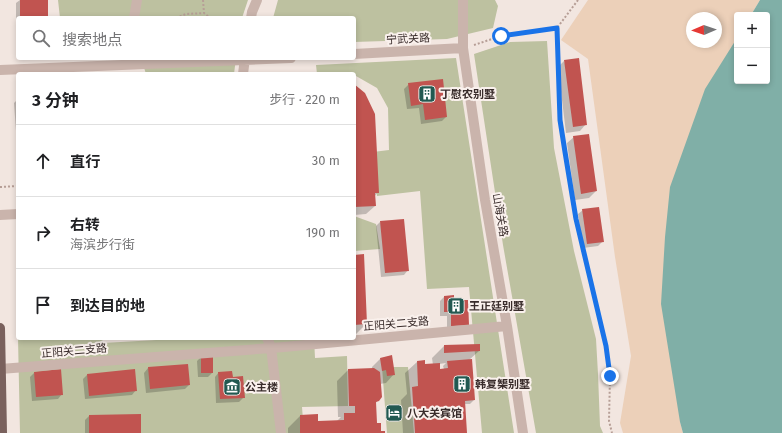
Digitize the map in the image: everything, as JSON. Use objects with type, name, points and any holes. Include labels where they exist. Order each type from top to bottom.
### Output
[{"type":"main road","points":[[0,328],[2,433]]},
{"type":"street","points":[[134,16],[137,0]]},
{"type":"street","points":[[252,16],[256,0]]},
{"type":"street","name":"山海关路","points":[[464,0],[463,48],[485,200],[507,326],[523,433]]},
{"type":"street","name":"宁武关路","points":[[356,54],[463,48]]},
{"type":"street","points":[[0,70],[136,66],[229,60]]},
{"type":"street","points":[[243,72],[245,60]]},
{"type":"street","points":[[0,215],[16,214]]},
{"type":"street","name":"正阳关二支路","points":[[356,336],[507,326]]},
{"type":"street","name":"正阳关二支路","points":[[0,369],[299,340]]},
{"type":"street","points":[[269,342],[281,433]]},
{"type":"path","points":[[203,0],[204,12],[208,16]]},
{"type":"path","points":[[578,0],[557,28],[560,120],[576,219],[606,346],[610,376],[609,421],[612,433]]},
{"type":"path","points":[[181,16],[204,12]]},
{"type":"path","points":[[463,48],[501,36],[557,28]]},
{"type":"path","points":[[0,187],[16,186]]},
{"type":"green space","points":[[58,0],[248,0],[243,16],[60,16]]},
{"type":"green space","points":[[278,0],[495,0],[498,6],[493,28],[447,39],[356,42],[356,16],[274,16]]},
{"type":"green space","points":[[547,41],[554,148],[574,251],[596,339],[600,426],[603,433],[536,433],[503,245],[474,54],[510,42]]},
{"type":"green space","points":[[456,58],[514,433],[482,433],[469,287],[427,289],[420,191],[377,196],[373,152],[389,150],[388,108],[377,88],[356,76],[356,72],[317,72],[316,65]]},
{"type":"green space","points":[[142,60],[236,60],[234,72],[145,72]]},
{"type":"green space","points":[[356,217],[376,224],[380,249],[356,251]]},
{"type":"green space","points":[[18,340],[102,340],[103,343],[156,340],[314,340],[315,358],[347,356],[348,406],[302,407],[304,433],[20,433]]},
{"type":"green space","points":[[382,367],[408,367],[414,433],[387,433]]},
{"type":"sand","points":[[588,0],[760,0],[753,12],[734,12],[734,43],[680,422],[683,433],[623,433],[620,423],[631,356],[615,257],[588,59],[561,40]]},
{"type":"water","points":[[760,0],[782,0],[782,433],[683,433],[661,304],[670,187],[705,89],[734,43],[734,84],[770,84],[770,12],[753,12]]},
{"type":"building","points":[[20,0],[48,0],[48,16],[20,16]]},
{"type":"building","points":[[579,58],[587,125],[573,127],[564,60]]},
{"type":"building","name":"丁慰农别墅","points":[[443,79],[447,117],[425,120],[423,104],[411,106],[408,83]]},
{"type":"building","points":[[356,86],[365,93],[375,114],[379,193],[375,193],[376,206],[356,207]]},
{"type":"building","points":[[589,134],[597,191],[581,194],[573,136]]},
{"type":"building","points":[[599,207],[604,242],[587,244],[582,209]]},
{"type":"building","points":[[404,219],[409,271],[385,273],[380,221]]},
{"type":"building","points":[[364,254],[367,324],[356,325],[356,255]]},
{"type":"building","name":"王正廷别墅","points":[[454,295],[454,300],[468,300],[469,325],[451,326],[451,312],[444,312],[444,296]]},
{"type":"building","points":[[480,344],[480,351],[444,353],[444,345]]},
{"type":"building","points":[[201,355],[213,355],[213,373],[201,373]]},
{"type":"building","points":[[392,355],[395,375],[387,376],[386,370],[382,371],[380,358]]},
{"type":"building","points":[[472,359],[475,400],[465,401],[467,433],[415,433],[412,387],[418,386],[417,361],[425,360],[425,364],[440,363],[440,369],[448,368],[447,361]]},
{"type":"building","points":[[188,364],[190,385],[150,389],[148,367]]},
{"type":"building","points":[[374,368],[380,372],[382,397],[376,402],[377,423],[381,423],[381,431],[385,431],[385,433],[300,433],[300,415],[318,414],[318,421],[344,420],[344,413],[355,413],[355,406],[349,406],[348,369]]},
{"type":"building","points":[[61,369],[63,395],[36,397],[34,372]]},
{"type":"building","points":[[135,369],[137,391],[89,396],[87,374]]},
{"type":"building","name":"公主楼","points":[[232,371],[233,377],[243,376],[245,398],[220,399],[218,372]]},
{"type":"building","points":[[141,414],[141,433],[89,433],[89,415]]},
{"type":"place","name":"丁慰农别墅","points":[[427,94]]},
{"type":"place","name":"王正廷别墅","points":[[456,306]]},
{"type":"place","name":"韩复榘别墅","points":[[462,384]]},
{"type":"place","name":"公主楼","points":[[232,387]]},
{"type":"place","name":"八大关宾馆","points":[[394,413]]},
{"type":"route","points":[[501,36],[557,28],[560,120],[576,219],[583,254],[606,346],[610,376]]}]
